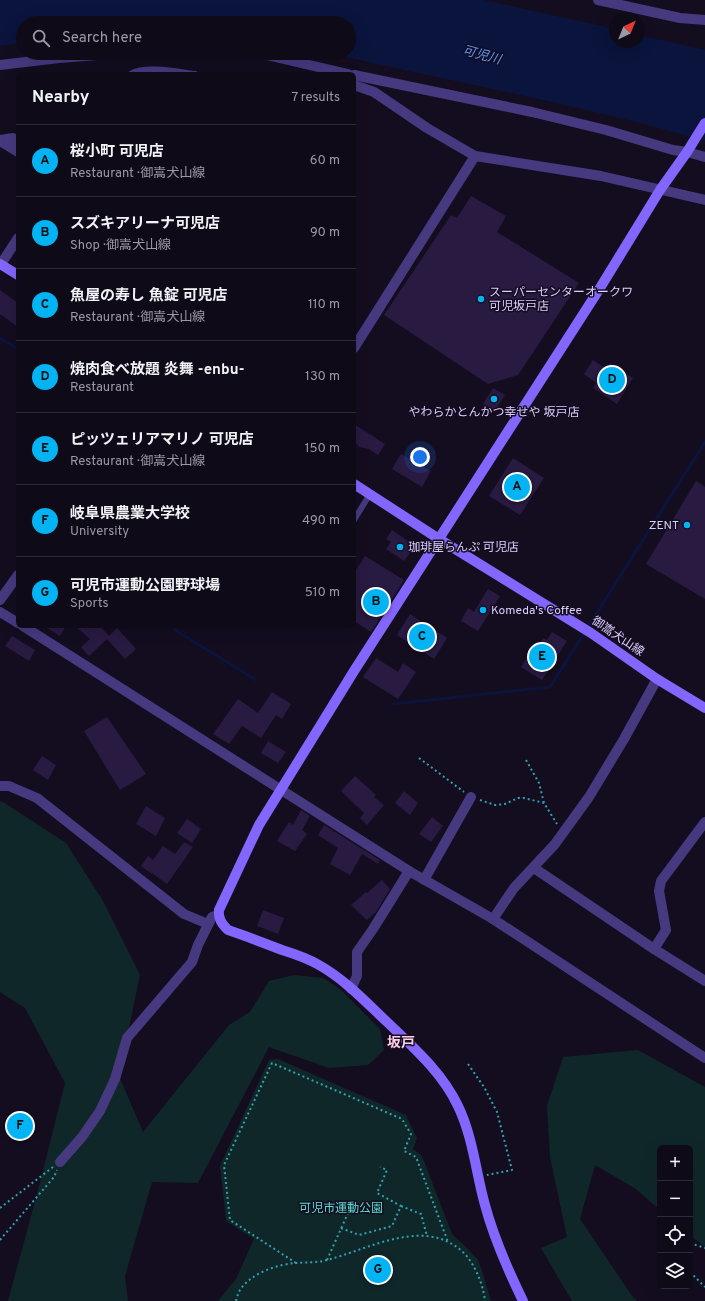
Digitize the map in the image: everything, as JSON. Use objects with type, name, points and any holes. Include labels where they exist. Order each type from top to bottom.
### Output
[{"type":"street","points":[[598,0],[680,18],[705,20]]},
{"type":"street","points":[[0,65],[42,60]]},
{"type":"street","points":[[283,60],[326,72]]},
{"type":"street","points":[[356,75],[532,112],[606,130],[673,150],[705,157]]},
{"type":"street","points":[[356,86],[374,92],[427,128],[475,156],[601,176],[705,200]]},
{"type":"street","points":[[523,1301],[511,1277],[496,1240],[485,1206],[468,1132],[458,1106],[446,1085],[429,1062],[351,989],[319,965],[300,956],[228,930],[222,924],[218,916],[221,904],[260,825],[376,635],[600,288],[660,190],[694,142],[705,123]]},
{"type":"street","points":[[0,140],[13,138],[16,140]]},
{"type":"street","points":[[0,140],[16,151]]},
{"type":"street","points":[[356,345],[475,156]]},
{"type":"street","points":[[16,241],[0,265],[16,274]]},
{"type":"street","name":"御嵩犬山線","points":[[356,485],[439,539],[582,627],[657,679],[705,708]]},
{"type":"street","points":[[0,600],[16,578]]},
{"type":"street","points":[[0,612],[16,622]]},
{"type":"street","points":[[26,628],[409,871],[493,918],[705,1058]]},
{"type":"street","points":[[493,918],[514,888],[534,868],[563,834],[589,797],[624,740],[657,679]]},
{"type":"street","points":[[0,786],[9,786],[37,798],[184,914],[208,924]]},
{"type":"street","points":[[424,880],[471,797]]},
{"type":"street","points":[[654,949],[666,930],[659,891],[660,881],[705,822]]},
{"type":"street","points":[[534,868],[654,949],[705,981]]},
{"type":"street","points":[[351,989],[357,976],[357,952],[409,871]]},
{"type":"street","points":[[60,1162],[82,1138],[100,1111],[115,1080],[127,1038],[192,962],[208,924],[212,917],[218,916]]},
{"type":"lane","points":[[134,72],[161,70],[178,72]]},
{"type":"lane","points":[[356,517],[370,494]]},
{"type":"path","points":[[526,760],[539,783],[544,803],[563,834]]},
{"type":"path","points":[[296,1263],[230,1220],[224,1165],[272,1063],[402,1119],[411,1134],[404,1151],[416,1157],[448,1242]]},
{"type":"path","points":[[468,1064],[484,1087],[497,1112],[512,1170],[478,1177]]},
{"type":"path","points":[[0,1208],[60,1162]]},
{"type":"path","points":[[0,1240],[54,1177],[60,1162]]},
{"type":"path","points":[[380,1167],[387,1170],[377,1193],[400,1206],[421,1214],[427,1236]]},
{"type":"path","points":[[341,1228],[359,1235],[392,1226],[400,1206]]},
{"type":"path","points":[[327,1260],[348,1213]]},
{"type":"path","points":[[236,1301],[241,1289],[255,1276],[277,1266],[296,1263],[315,1263],[411,1235],[427,1236],[448,1242],[459,1248],[470,1261],[480,1280],[485,1301]]},
{"type":"path","points":[[693,1244],[705,1248]]},
{"type":"path","points":[[693,1275],[705,1287]]},
{"type":"green space","points":[[0,801],[66,843],[103,901],[140,975],[119,1076],[143,1132],[229,1025],[250,1012],[269,981],[294,975],[323,978],[340,989],[380,1029],[384,1050],[368,1065],[329,1068],[269,1047],[198,1183],[152,1182],[125,1276],[128,1301],[8,1301],[65,1083],[25,1008],[0,992]]},
{"type":"green space","points":[[638,1050],[705,1087],[705,1247],[693,1237],[693,1145],[657,1145],[657,1207],[636,1189],[595,1165],[580,1219],[632,1296],[637,1301],[572,1301],[541,1248],[567,1237],[550,1157],[547,1106],[563,1057]]},
{"type":"green space","name":"可児市運動公園","points":[[278,1059],[406,1115],[417,1138],[413,1149],[421,1155],[424,1161],[452,1234],[478,1260],[491,1301],[218,1301],[236,1279],[254,1239],[226,1221],[220,1166],[269,1060]]},
{"type":"water","name":"可児川","points":[[0,0],[484,0],[609,28],[609,48],[645,48],[645,36],[705,50],[705,141],[612,116],[356,59],[356,16],[16,16],[16,44],[0,46]]},
{"type":"building","name":"スーパーセンターオークワ 可児坂戸店","points":[[471,196],[506,216],[497,232],[579,283],[518,375],[488,384],[384,315],[451,215],[457,218]]},
{"type":"building","points":[[0,290],[16,302],[16,326],[0,314]]},
{"type":"building","points":[[593,360],[606,369],[610,363],[633,378],[617,404],[593,388],[596,383],[584,374]]},
{"type":"building","name":"やわらかとんかつ幸せや 坂戸店","points":[[493,388],[505,395],[495,411],[483,404]]},
{"type":"building","points":[[356,425],[385,444],[378,455],[369,449],[359,447],[356,443]]},
{"type":"building","points":[[401,454],[431,471],[422,487],[392,469]]},
{"type":"building","points":[[513,458],[544,478],[520,515],[489,496]]},
{"type":"building","name":"ZENT","points":[[696,481],[705,487],[705,599],[646,564]]},
{"type":"building","name":"珈琲屋らんぷ 可児店","points":[[392,530],[415,546],[404,561],[386,549],[391,542],[386,539]]},
{"type":"building","points":[[365,556],[404,580],[371,632],[356,622],[356,570]]},
{"type":"building","name":"Komeda's Coffee","points":[[488,589],[500,596],[478,631],[461,621],[468,608],[474,612]]},
{"type":"building","points":[[410,614],[447,638],[434,659],[397,635]]},
{"type":"building","points":[[47,628],[65,628],[60,636]]},
{"type":"building","points":[[77,628],[102,628],[109,636],[117,628],[136,649],[125,659],[107,639],[89,656],[81,647],[90,639]]},
{"type":"building","points":[[552,632],[567,641],[542,680],[521,667],[535,644],[538,646],[543,638],[547,640]]},
{"type":"building","points":[[12,636],[35,650],[29,661],[5,646]]},
{"type":"building","points":[[376,658],[398,672],[403,663],[416,672],[398,699],[363,677]]},
{"type":"building","points":[[272,692],[291,704],[282,719],[276,715],[261,738],[242,726],[229,744],[213,734],[238,699],[258,713]]},
{"type":"building","points":[[107,717],[146,774],[120,790],[84,731]]},
{"type":"building","points":[[268,741],[286,752],[278,763],[261,753]]},
{"type":"building","points":[[42,756],[56,765],[48,780],[33,770]]},
{"type":"building","points":[[355,776],[376,795],[374,797],[384,805],[367,825],[360,818],[364,813],[341,791]]},
{"type":"building","points":[[404,791],[418,803],[410,815],[395,803]]},
{"type":"building","points":[[146,806],[165,818],[156,836],[136,824]]},
{"type":"building","points":[[301,810],[310,816],[302,830],[307,834],[295,851],[277,841],[289,822],[293,825]]},
{"type":"building","points":[[432,817],[443,826],[431,842],[419,834]]},
{"type":"building","points":[[187,819],[201,829],[192,843],[177,833]]},
{"type":"building","points":[[324,825],[380,860],[378,864],[362,854],[350,875],[330,864],[338,848],[318,835]]},
{"type":"building","points":[[184,842],[193,847],[167,884],[141,866],[148,856],[153,860],[163,846],[175,854]]},
{"type":"building","points":[[382,880],[390,889],[376,912],[367,920],[351,905]]},
{"type":"building","points":[[263,910],[284,918],[278,934],[257,926]]},
{"type":"waterway","points":[[0,338],[16,348]]},
{"type":"waterway","points":[[393,704],[550,687],[705,442]]},
{"type":"waterway","points":[[176,628],[175,630],[256,680]]},
{"type":"place","name":"スーパーセンターオークワ 可児坂戸店","points":[[481,299]]},
{"type":"place","name":"焼肉食べ放題 炎舞 ‐enbu‐","points":[[612,380]]},
{"type":"place","name":"やわらかとんかつ幸せや 坂戸店","points":[[494,399]]},
{"type":"place","name":"桜小町 可児店","points":[[517,487]]},
{"type":"place","name":"ZENT","points":[[687,525]]},
{"type":"place","name":"珈琲屋らんぷ 可児店","points":[[400,547]]},
{"type":"place","name":"スズキアリーナ可児店","points":[[376,602]]},
{"type":"place","name":"Komeda's Coffee","points":[[483,610]]},
{"type":"place","name":"魚屋の寿し 魚錠 可児店","points":[[422,637]]},
{"type":"place","name":"ピッツェリアマリノ 可児店","points":[[542,657]]},
{"type":"place","name":"岐阜県農業大学校","points":[[20,1126]]},
{"type":"place","name":"可児市運動公園野球場","points":[[378,1270]]},
{"type":"district","name":"坂戸","points":[[401,1042]]}]
